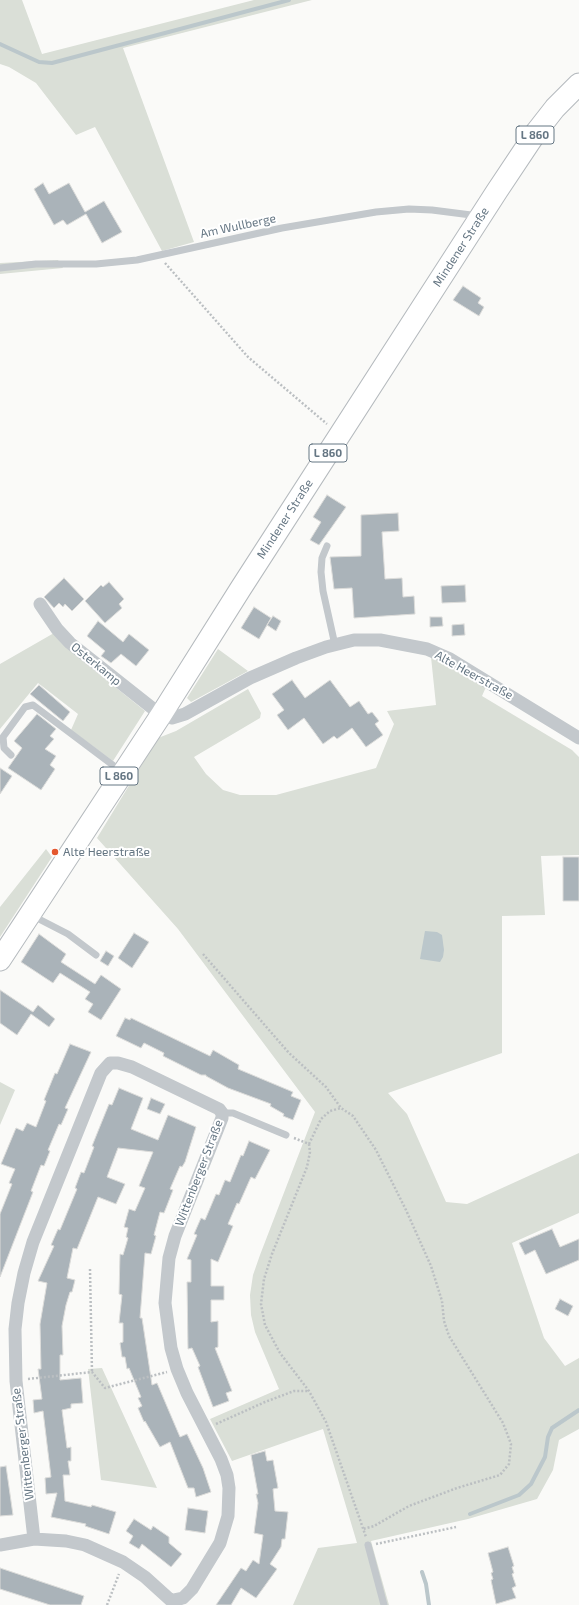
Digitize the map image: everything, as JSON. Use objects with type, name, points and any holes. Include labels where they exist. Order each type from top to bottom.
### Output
[{"type":"main road","name":"Mindener Straße","points":[[0,960],[122,772],[161,715],[481,216],[555,108],[579,84]]},
{"type":"street","name":"Osterkamp","points":[[40,604],[56,629],[70,643],[161,715]]},
{"type":"street","name":"Alte Heerstraße","points":[[161,715],[172,718],[185,714],[250,678],[296,658],[354,640],[380,640],[427,649],[471,670],[579,738]]},
{"type":"street","name":"Wittenberger Straße","points":[[34,1539],[16,1381],[15,1329],[24,1273],[33,1242],[101,1073],[110,1063],[118,1062],[132,1067],[219,1109],[222,1113],[222,1118],[175,1236],[169,1258],[165,1303],[171,1348],[187,1393],[221,1459],[227,1475],[229,1488],[228,1516],[220,1543],[192,1589],[183,1598],[175,1603]]},
{"type":"street","points":[[0,1545],[34,1539],[66,1541],[86,1546],[123,1562],[175,1603]]},
{"type":"lane","name":"Am Wullberge","points":[[0,268],[36,264],[115,263],[282,228],[376,212],[409,209],[432,210],[481,216]]},
{"type":"lane","points":[[327,546],[322,558],[322,584],[335,645]]},
{"type":"lane","points":[[11,755],[4,748],[3,737],[25,707],[33,705],[122,772]]},
{"type":"lane","points":[[29,914],[68,934],[96,955]]},
{"type":"lane","points":[[222,1113],[233,1113],[286,1135]]},
{"type":"lane","points":[[368,1546],[384,1605]]},
{"type":"path","points":[[158,255],[248,357],[340,434]]},
{"type":"path","points":[[203,954],[290,1053],[326,1087],[341,1108],[353,1116],[379,1157],[406,1210],[431,1266],[442,1301],[444,1321],[450,1336],[503,1423],[511,1444],[509,1464],[500,1475],[457,1488],[409,1506],[374,1526],[363,1529]]},
{"type":"path","points":[[341,1108],[330,1111],[321,1119],[309,1144],[310,1152],[307,1167],[272,1254],[264,1279],[261,1304],[265,1325],[280,1353],[309,1391],[326,1422],[368,1546],[456,1527]]},
{"type":"path","points":[[286,1135],[309,1144]]},
{"type":"path","points":[[90,1269],[92,1372],[104,1388],[161,1374]]},
{"type":"path","points":[[16,1381],[92,1372]]},
{"type":"path","points":[[205,1429],[265,1402],[294,1391],[309,1391]]},
{"type":"path","points":[[107,1605],[123,1562]]},
{"type":"shaded area","points":[[0,0],[22,0],[42,54],[254,0],[312,0],[123,48],[194,242],[162,251],[95,127],[76,135],[36,83],[9,67],[0,64]]},
{"type":"shaded area","points":[[58,260],[63,268],[0,274],[0,263]]},
{"type":"shaded area","points":[[54,633],[73,653],[145,711],[113,761],[71,730],[78,714],[38,683],[0,729],[0,664]]},
{"type":"shaded area","points":[[218,649],[248,671],[191,702],[187,698]]},
{"type":"shaded area","points":[[431,657],[486,687],[482,696],[572,750],[579,757],[579,855],[541,856],[545,915],[502,916],[502,1053],[388,1093],[407,1114],[446,1202],[467,1204],[579,1153],[579,1213],[512,1243],[544,1338],[565,1366],[579,1358],[579,1429],[559,1440],[553,1470],[537,1499],[468,1519],[371,1541],[389,1605],[293,1605],[318,1548],[357,1543],[323,1429],[232,1461],[210,1419],[279,1389],[255,1332],[251,1315],[250,1295],[253,1275],[260,1255],[315,1112],[178,929],[97,838],[158,738],[176,731],[248,689],[261,713],[260,718],[194,757],[206,774],[223,790],[240,795],[276,795],[376,768],[394,724],[387,711],[436,705]]},
{"type":"shaded area","points":[[46,849],[52,857],[0,937],[0,907]]},
{"type":"shaded area","points":[[425,931],[437,932],[442,935],[444,950],[443,957],[440,962],[420,959]]},
{"type":"shaded area","points":[[0,1082],[15,1090],[0,1125]]},
{"type":"shaded area","points":[[102,1368],[157,1488],[101,1480],[88,1369]]},
{"type":"building","points":[[43,183],[49,194],[69,183],[85,212],[104,201],[122,232],[102,243],[86,214],[67,225],[63,220],[54,225],[34,189]]},
{"type":"building","points":[[463,286],[481,298],[478,303],[484,307],[479,316],[453,300]]},
{"type":"building","points":[[327,495],[346,507],[319,545],[310,540],[321,522],[313,517]]},
{"type":"building","points":[[398,513],[399,531],[382,532],[385,579],[402,578],[403,597],[414,596],[415,614],[354,618],[352,588],[334,589],[330,557],[361,556],[361,515]]},
{"type":"building","points":[[64,578],[84,599],[72,611],[65,604],[63,607],[59,603],[54,608],[44,597]]},
{"type":"building","points":[[109,582],[124,599],[119,604],[122,608],[105,623],[85,601],[101,585],[103,587]]},
{"type":"building","points":[[465,585],[466,602],[442,603],[441,586]]},
{"type":"building","points":[[254,607],[271,618],[259,639],[241,628]]},
{"type":"building","points":[[273,616],[281,621],[276,631],[267,625]]},
{"type":"building","points":[[430,617],[442,617],[443,626],[430,627]]},
{"type":"building","points":[[98,621],[123,642],[129,634],[149,650],[136,666],[121,654],[111,663],[101,656],[105,651],[87,636]]},
{"type":"building","points":[[464,624],[465,635],[452,636],[452,625]]},
{"type":"building","points":[[292,680],[305,698],[330,680],[350,707],[359,701],[368,714],[372,712],[379,721],[375,724],[383,735],[366,747],[352,728],[337,739],[334,736],[323,744],[304,718],[288,730],[277,715],[284,710],[272,694]]},
{"type":"building","points":[[39,685],[70,712],[63,721],[30,694]]},
{"type":"building","points":[[37,714],[56,729],[50,736],[54,739],[45,749],[56,756],[50,765],[55,769],[41,790],[8,768],[22,748],[14,741]]},
{"type":"building","points":[[0,768],[12,776],[0,794]]},
{"type":"building","points":[[563,857],[579,857],[579,901],[563,901]]},
{"type":"building","points":[[134,933],[149,942],[132,968],[118,958]]},
{"type":"building","points":[[39,934],[66,954],[61,962],[95,984],[101,975],[121,989],[101,1020],[88,1012],[93,1004],[85,999],[90,992],[60,973],[53,983],[21,962]]},
{"type":"building","points":[[106,951],[114,956],[108,966],[100,961]]},
{"type":"building","points":[[0,990],[33,1012],[38,1005],[55,1019],[49,1027],[31,1014],[17,1035],[0,1023]]},
{"type":"building","points":[[125,1018],[130,1020],[131,1018],[210,1056],[213,1050],[239,1065],[238,1069],[293,1092],[291,1096],[301,1100],[293,1120],[283,1116],[284,1114],[270,1106],[271,1104],[228,1088],[206,1075],[201,1075],[163,1056],[164,1053],[144,1043],[141,1048],[116,1036]]},
{"type":"building","points":[[70,1044],[91,1052],[65,1108],[68,1109],[61,1125],[59,1124],[48,1150],[50,1151],[44,1166],[41,1165],[31,1191],[33,1192],[0,1277],[0,1214],[12,1184],[9,1183],[15,1169],[1,1164],[16,1128],[23,1131],[27,1123],[36,1127],[46,1101],[44,1100],[55,1073],[57,1074]]},
{"type":"building","points":[[119,1088],[143,1098],[131,1129],[158,1140],[168,1115],[196,1127],[185,1162],[182,1167],[180,1166],[170,1189],[173,1190],[164,1213],[160,1212],[151,1254],[145,1253],[140,1318],[142,1318],[152,1385],[157,1383],[180,1437],[187,1434],[203,1468],[211,1492],[196,1497],[194,1488],[188,1488],[170,1442],[160,1447],[145,1421],[144,1422],[138,1408],[142,1406],[138,1398],[141,1397],[129,1368],[127,1369],[125,1357],[122,1357],[120,1343],[123,1342],[123,1323],[119,1323],[122,1295],[119,1294],[120,1254],[123,1255],[128,1238],[126,1237],[128,1228],[124,1227],[129,1209],[135,1211],[145,1188],[139,1186],[153,1152],[118,1148],[107,1177],[125,1184],[116,1204],[98,1197],[77,1249],[73,1248],[67,1278],[75,1280],[72,1292],[70,1292],[66,1305],[62,1326],[63,1355],[60,1355],[60,1380],[81,1378],[83,1403],[71,1404],[71,1408],[62,1410],[67,1448],[71,1447],[71,1461],[68,1461],[70,1475],[63,1475],[65,1501],[91,1507],[92,1505],[116,1512],[109,1534],[85,1526],[86,1524],[51,1517],[57,1493],[46,1494],[45,1478],[51,1477],[43,1411],[34,1413],[33,1400],[42,1399],[38,1369],[41,1369],[40,1324],[47,1283],[38,1281],[54,1246],[51,1245],[58,1229],[60,1230],[77,1189],[75,1188],[81,1172],[84,1173],[94,1147],[92,1146],[109,1104],[112,1105]]},
{"type":"building","points":[[151,1098],[165,1104],[160,1114],[147,1109]]},
{"type":"building","points":[[249,1141],[270,1150],[255,1179],[251,1177],[239,1204],[237,1203],[228,1224],[233,1226],[218,1262],[211,1259],[211,1286],[224,1286],[224,1300],[211,1300],[211,1322],[218,1321],[218,1347],[215,1348],[232,1391],[226,1393],[229,1401],[213,1407],[198,1367],[200,1366],[192,1348],[188,1349],[187,1282],[191,1282],[191,1260],[187,1259],[197,1235],[194,1234],[201,1218],[205,1220],[216,1194],[219,1195],[225,1180],[230,1182],[241,1155],[243,1156]]},
{"type":"building","points":[[552,1229],[560,1247],[579,1239],[579,1260],[546,1274],[535,1250],[525,1255],[519,1243]]},
{"type":"building","points":[[560,1299],[573,1306],[568,1316],[555,1309]]},
{"type":"building","points":[[265,1451],[267,1461],[273,1460],[278,1488],[273,1489],[275,1511],[288,1512],[285,1539],[282,1539],[281,1547],[270,1564],[277,1569],[256,1598],[241,1588],[231,1605],[216,1605],[241,1568],[246,1571],[253,1560],[259,1564],[263,1535],[254,1533],[258,1503],[256,1494],[258,1494],[251,1455]]},
{"type":"building","points":[[6,1466],[13,1515],[0,1516],[0,1467]]},
{"type":"building","points":[[188,1508],[208,1511],[205,1533],[185,1530]]},
{"type":"building","points":[[134,1519],[151,1530],[153,1526],[169,1537],[169,1543],[182,1554],[171,1567],[142,1544],[139,1549],[129,1543],[133,1536],[126,1531]]},
{"type":"building","points":[[508,1547],[514,1566],[512,1567],[514,1573],[512,1574],[516,1586],[512,1588],[516,1598],[496,1604],[491,1580],[493,1579],[491,1573],[493,1572],[488,1553]]},
{"type":"building","points":[[0,1568],[84,1596],[81,1605],[50,1605],[0,1589]]},
{"type":"waterway","points":[[0,44],[39,62],[52,63],[289,0]]},
{"type":"waterway","points":[[470,1514],[519,1495],[531,1484],[545,1457],[548,1437],[552,1428],[579,1410]]},
{"type":"waterway","points":[[422,1572],[426,1584],[429,1605]]},
{"type":"place","name":"Alte Heerstraße","points":[[55,852]]}]
